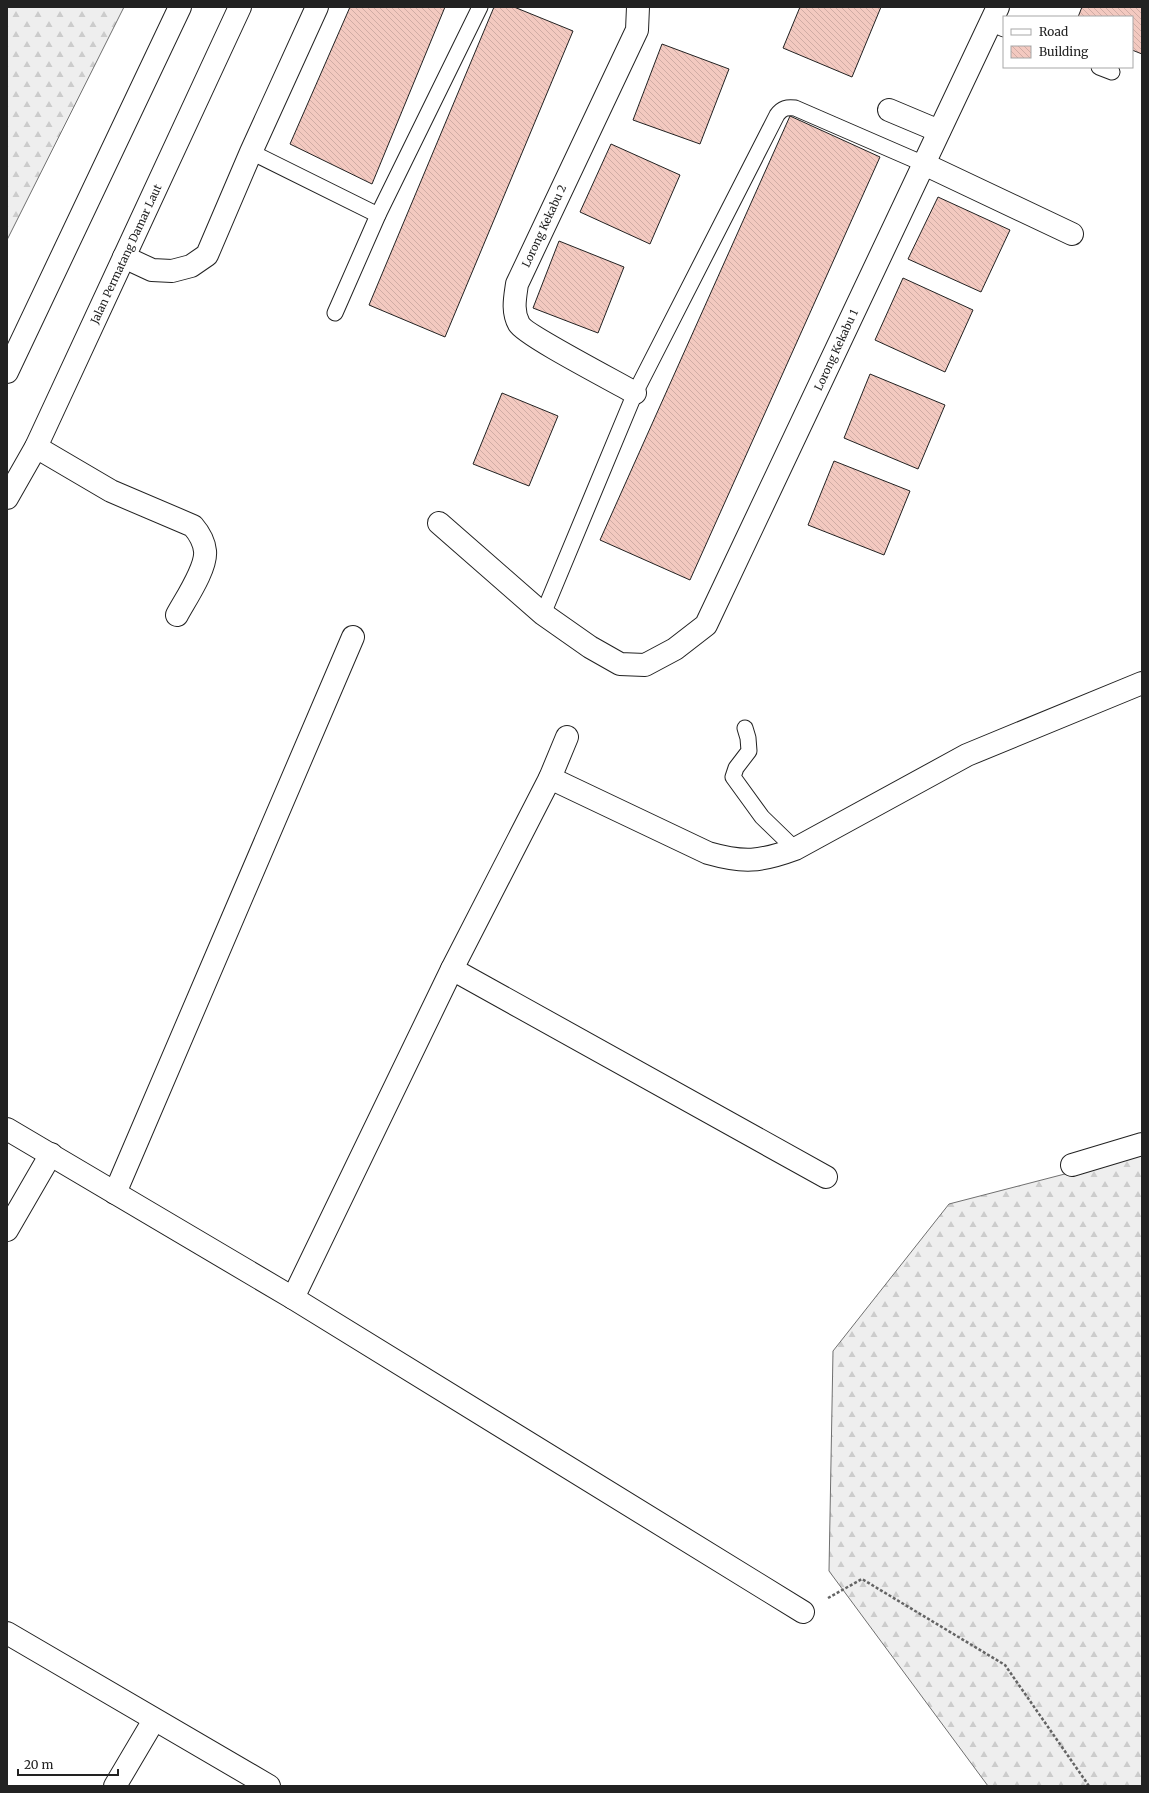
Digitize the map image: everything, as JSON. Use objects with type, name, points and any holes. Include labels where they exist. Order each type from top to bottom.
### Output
[{"type":"main road","points":[[7,372],[180,7]]},
{"type":"main road","name":"Jalan Permatang Damar Laut","points":[[7,498],[36,447],[240,7]]},
{"type":"main road","points":[[124,258],[152,270],[172,271],[191,266],[207,255],[317,7]]},
{"type":"main road","name":"Lorong Kekabu 2","points":[[635,393],[534,336],[519,325],[514,306],[517,284],[637,30],[638,7]]},
{"type":"main road","name":"Lorong Kekabu 1","points":[[543,614],[590,647],[620,664],[645,665],[675,649],[706,625],[939,131],[997,20]]},
{"type":"main road","points":[[890,110],[939,131]]},
{"type":"main road","points":[[924,164],[1072,234]]},
{"type":"main road","points":[[36,447],[110,491],[193,526],[201,536],[206,551],[203,566],[177,615]]},
{"type":"main road","points":[[439,523],[543,614]]},
{"type":"main road","points":[[115,1193],[353,638]]},
{"type":"main road","points":[[550,778],[713,854],[731,859],[753,860],[773,857],[795,849],[967,755],[1142,683]]},
{"type":"main road","points":[[293,1298],[452,970],[550,778],[567,737]]},
{"type":"main road","points":[[452,970],[826,1177]]},
{"type":"main road","points":[[7,1129],[293,1298],[803,1612]]},
{"type":"main road","points":[[1072,1165],[1142,1144]]},
{"type":"main road","points":[[7,1230],[51,1154]]},
{"type":"main road","points":[[7,1633],[268,1786]]},
{"type":"main road","points":[[115,1786],[154,1720]]},
{"type":"lane","points":[[335,313],[378,215],[480,7]]},
{"type":"lane","points":[[543,614],[635,393],[777,115],[781,110],[788,107],[796,108],[924,164]]},
{"type":"lane","points":[[252,152],[378,215]]},
{"type":"lane","points":[[7,357],[25,335]]},
{"type":"lane","points":[[745,728],[748,738],[749,751],[736,768],[733,777],[762,817],[795,849]]},
{"type":"path","points":[[803,1612],[862,1579],[1005,1666],[1089,1786]]},
{"type":"green space","points":[[7,7],[124,7],[7,240]]},
{"type":"green space","points":[[1142,1154],[1142,1786],[988,1786],[829,1571],[833,1351],[949,1204]]},
{"type":"building","points":[[350,7],[445,7],[372,184],[290,144]]},
{"type":"building","points":[[494,7],[514,7],[573,31],[445,337],[369,305]]},
{"type":"building","points":[[800,7],[881,7],[852,77],[783,48]]},
{"type":"building","points":[[1082,7],[1142,7],[1142,54],[1133,50],[1133,16],[1078,16]]},
{"type":"building","points":[[662,44],[729,69],[700,144],[633,120]]},
{"type":"building","points":[[790,116],[880,157],[690,580],[600,540]]},
{"type":"building","points":[[611,144],[680,175],[650,244],[580,212]]},
{"type":"building","points":[[938,197],[1010,230],[981,292],[908,259]]},
{"type":"building","points":[[559,241],[624,267],[598,333],[533,308]]},
{"type":"building","points":[[903,278],[973,310],[945,372],[875,340]]},
{"type":"building","points":[[870,374],[945,405],[918,469],[844,438]]},
{"type":"building","points":[[502,393],[558,416],[529,486],[473,464]]},
{"type":"building","points":[[834,461],[910,491],[884,555],[808,525]]}]
